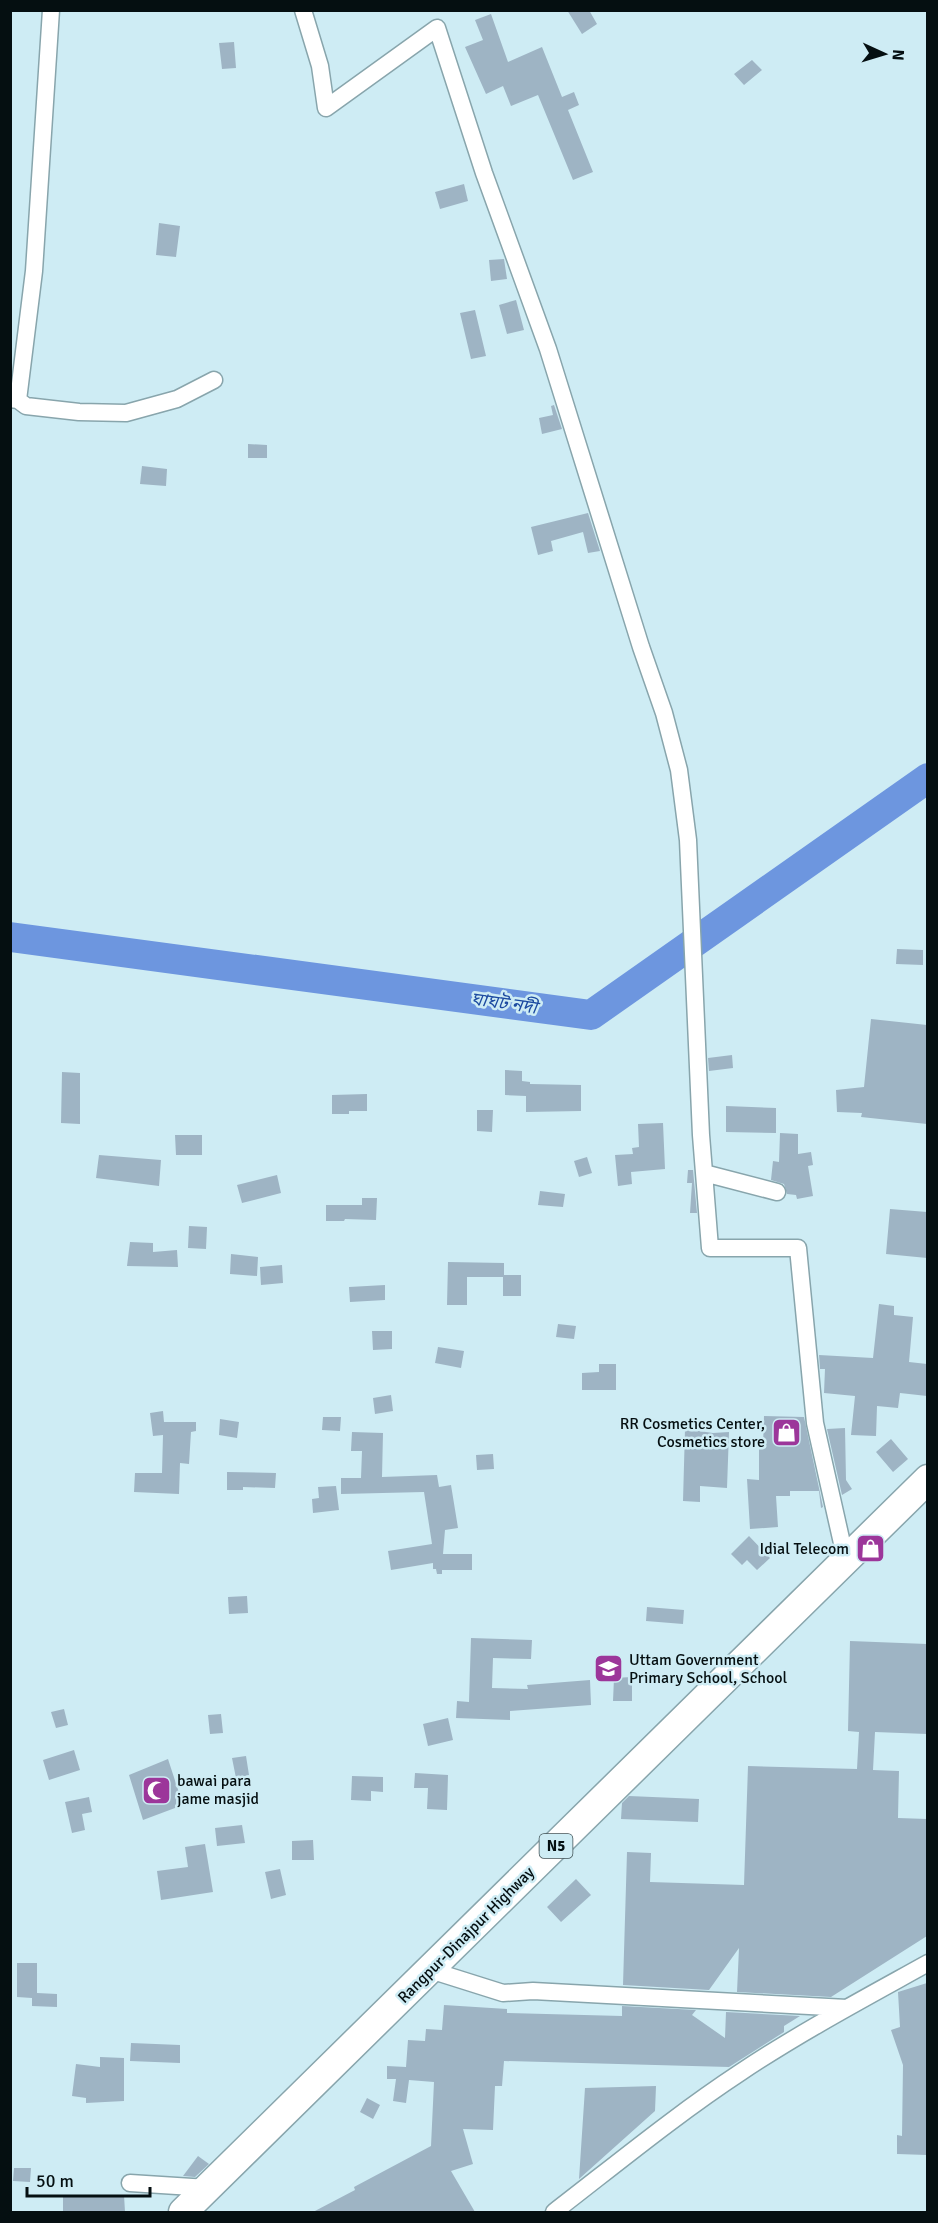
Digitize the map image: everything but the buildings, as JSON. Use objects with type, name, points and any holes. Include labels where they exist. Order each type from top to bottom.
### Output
[{"type":"highway","name":"Rangpur-Dinajpur Highway","points":[[183,2212],[927,1479]]},
{"type":"street","points":[[51,10],[34,271],[14,400],[26,406],[58,410],[126,413],[177,399],[214,380]]},
{"type":"street","points":[[303,10],[320,66],[326,108],[437,28],[484,172],[548,349],[641,647],[664,713],[679,770],[688,840],[704,1173],[710,1248],[798,1248],[815,1423],[846,1561]]},
{"type":"street","points":[[704,1173],[777,1192]]},
{"type":"street","points":[[554,2212],[741,2072],[927,1963]]},
{"type":"street","points":[[430,1970],[503,1993],[533,1991],[847,2008]]},
{"type":"street","points":[[130,2183],[208,2188]]},
{"type":"waterway","name":"ঘাঘট নদী","points":[[10,937],[591,1015],[928,778]]},
{"type":"place","name":"RR Cosmetics Center, Cosmetics store","points":[[786,1433]]},
{"type":"place","name":"Idial Telecom","points":[[870,1549]]},
{"type":"place","name":"Uttam Government Primary School, School","points":[[608,1669]]},
{"type":"place","name":"bawai para jame masjid","points":[[156,1790]]}]
